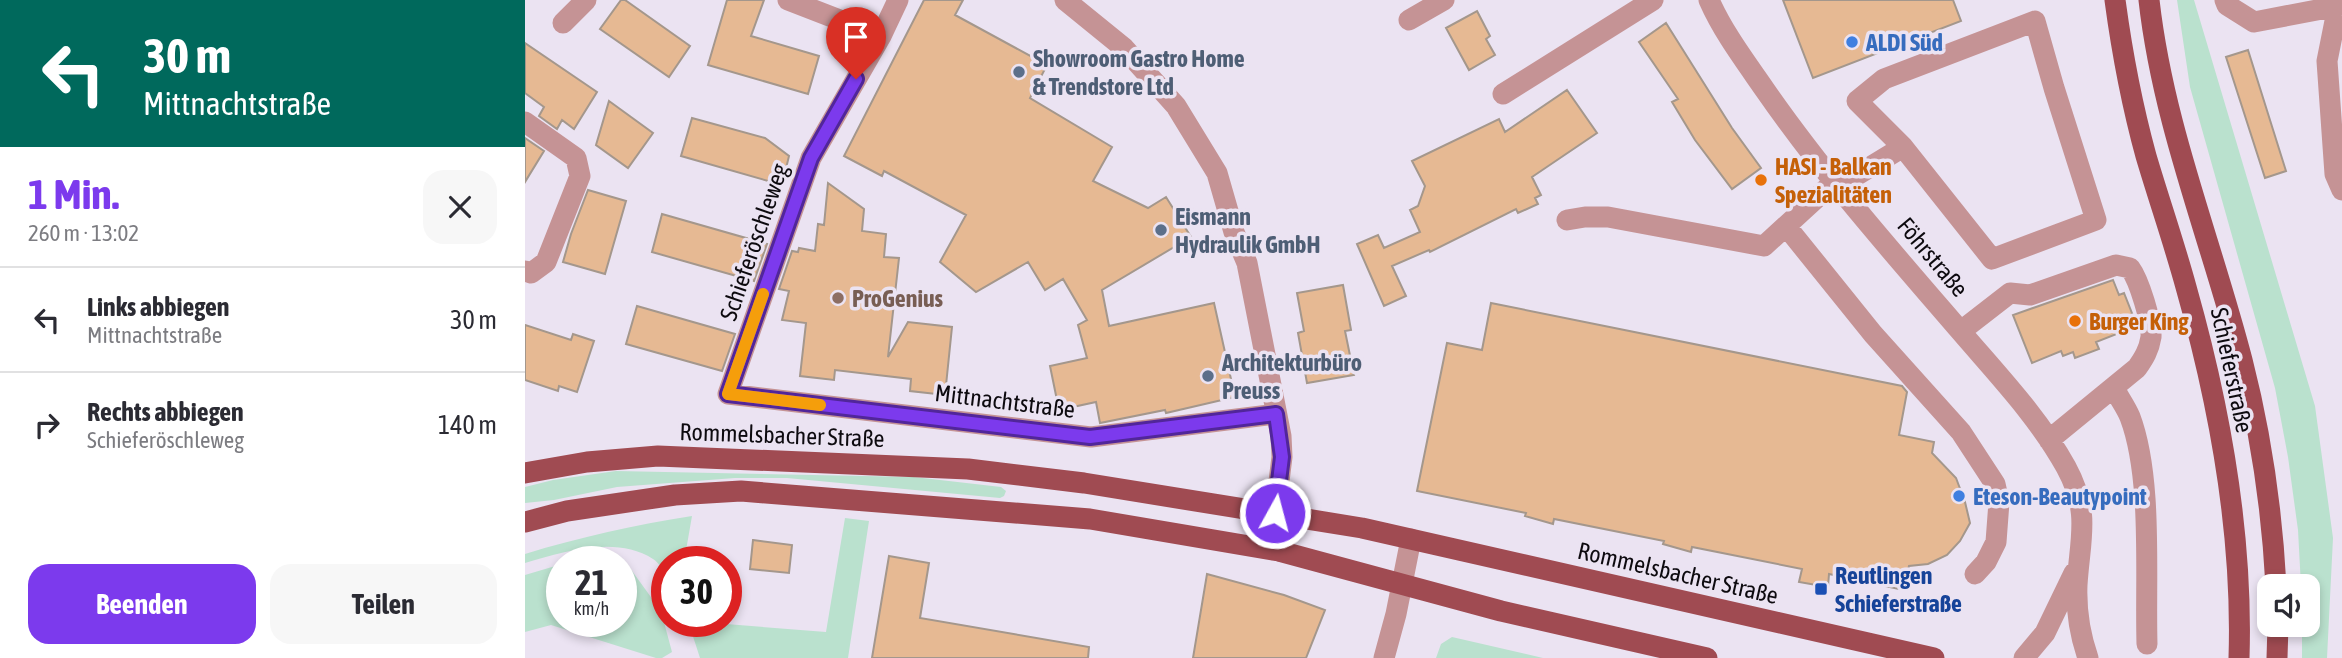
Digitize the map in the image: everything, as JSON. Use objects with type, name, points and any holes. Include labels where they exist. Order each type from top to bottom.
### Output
[{"type":"main road","name":"Schieferstraße","points":[[2115,0],[2133,101],[2195,322],[2225,459],[2236,564],[2239,658]]},
{"type":"main road","name":"Schieferstraße","points":[[2149,0],[2172,128],[2232,325],[2250,394],[2268,496],[2275,574]]},
{"type":"main road","name":"Rommelsbacher Straße","points":[[525,473],[587,462],[658,456],[968,469],[1084,483],[1275,513],[1411,539],[1934,658]]},
{"type":"main road","points":[[525,522],[567,511],[661,497],[741,491],[1090,519],[1279,551],[1501,611],[1707,658]]},
{"type":"main road","points":[[2277,658],[2278,637]]},
{"type":"street","points":[[563,23],[586,0]]},
{"type":"street","points":[[788,0],[881,36]]},
{"type":"street","name":"Schieferöschleweg","points":[[728,394],[811,158],[881,36],[898,0]]},
{"type":"street","points":[[1065,0],[1124,48],[1176,106],[1217,173],[1234,232],[1247,263],[1276,414],[1282,457],[1275,513],[1279,551]]},
{"type":"street","points":[[1409,20],[1444,0]]},
{"type":"street","points":[[1503,94],[1653,0]]},
{"type":"street","name":"Föhrstraße","points":[[1709,0],[1724,30],[1799,139],[1961,331],[2049,440],[2066,467],[2076,489],[2083,516],[2077,588],[2080,631],[2088,658]]},
{"type":"street","points":[[2225,0],[2227,5],[2254,22],[2340,4],[2327,61],[2335,174],[2342,190]]},
{"type":"street","points":[[2035,21],[2053,88],[2096,220],[1992,259],[1903,147],[1857,101],[1884,79],[2035,21]]},
{"type":"street","points":[[525,122],[576,158],[580,176],[546,262],[531,273],[525,271]]},
{"type":"street","points":[[1567,220],[1608,217],[1764,246],[1837,183],[1903,147]]},
{"type":"street","points":[[1786,226],[1873,334],[1961,432],[1995,484],[1999,502],[1996,542],[1986,562],[1975,574]]},
{"type":"street","points":[[1961,331],[2010,293],[2030,295],[2116,265],[2130,268],[2137,277],[2151,334],[2148,352],[2137,368],[2049,440]]},
{"type":"street","points":[[2114,388],[2129,415],[2138,444],[2144,497],[2147,644]]},
{"type":"street","name":"Mittnachtstraße","points":[[728,394],[1090,437],[1276,414]]},
{"type":"street","points":[[1384,658],[1411,539]]},
{"type":"street","name":"Föhrstraße","points":[[2024,658],[2055,616],[2079,558]]},
{"type":"green space","points":[[2177,0],[2194,0],[2315,406],[2333,538],[2327,658],[2302,658],[2302,637],[2320,637],[2320,574],[2300,574],[2298,530],[2275,388],[2190,87]]},
{"type":"green space","points":[[616,471],[914,477],[1001,487],[1006,491],[1000,498],[787,478],[735,478],[617,487],[525,503],[525,487]]},
{"type":"green space","points":[[692,516],[687,546],[651,546],[651,558],[637,552],[637,546],[554,546],[608,532]]},
{"type":"green space","points":[[845,518],[869,521],[848,658],[700,658],[693,637],[742,637],[742,625],[826,632]]},
{"type":"green space","points":[[546,548],[546,557],[525,563],[525,554]]},
{"type":"green space","points":[[546,569],[546,626],[525,632],[525,575]]},
{"type":"green space","points":[[637,578],[651,597],[651,637],[668,637],[672,652],[662,658],[589,637],[637,637]]},
{"type":"green space","points":[[1452,637],[1543,658],[1436,658],[1441,644]]},
{"type":"building","points":[[621,0],[625,0],[690,46],[669,77],[600,29]]},
{"type":"building","points":[[727,0],[764,0],[751,36],[819,56],[808,94],[708,65]]},
{"type":"building","points":[[924,0],[963,0],[955,15],[1047,65],[1030,98],[1112,147],[1093,181],[1148,208],[1166,197],[1191,237],[1102,290],[1109,326],[1214,303],[1235,397],[1166,413],[1165,410],[1100,423],[1096,402],[1059,410],[1050,366],[1087,358],[1078,325],[1087,320],[1063,279],[1045,290],[1028,262],[976,292],[940,262],[966,215],[884,171],[882,176],[844,156]]},
{"type":"building","name":"ALDI Süd","points":[[1783,0],[1953,0],[1961,21],[1813,78]]},
{"type":"building","points":[[1477,11],[1490,36],[1486,39],[1495,55],[1469,70],[1446,28]]},
{"type":"building","points":[[1666,23],[1732,128],[1761,168],[1732,189],[1695,140],[1672,102],[1678,99],[1639,42]]},
{"type":"building","points":[[525,43],[597,92],[574,129],[562,120],[557,129],[539,116],[544,107],[525,93]]},
{"type":"building","points":[[2248,50],[2286,171],[2265,178],[2226,57]]},
{"type":"building","points":[[1567,90],[1597,133],[1532,177],[1541,195],[1535,198],[1538,204],[1518,213],[1516,209],[1430,252],[1429,250],[1392,266],[1406,296],[1384,306],[1357,244],[1378,235],[1384,248],[1420,232],[1410,210],[1418,206],[1425,186],[1412,161],[1499,119],[1505,132]]},
{"type":"building","points":[[609,101],[653,133],[628,168],[596,145]]},
{"type":"building","points":[[692,118],[765,138],[789,156],[782,185],[681,156]]},
{"type":"building","points":[[525,138],[544,151],[525,182]]},
{"type":"building","points":[[828,183],[864,209],[862,231],[886,234],[884,257],[899,258],[888,357],[908,322],[952,327],[945,395],[910,391],[911,379],[835,370],[834,380],[800,376],[806,323],[782,320],[789,291],[779,289],[792,251],[798,252],[799,248],[815,251],[818,224],[824,225]]},
{"type":"building","points":[[588,190],[626,201],[605,274],[563,262]]},
{"type":"building","points":[[662,214],[767,244],[754,281],[652,252]]},
{"type":"building","name":"Burger King","points":[[2113,280],[2119,295],[2124,293],[2137,326],[2096,342],[2099,349],[2075,358],[2073,352],[2063,356],[2061,351],[2032,363],[2013,315]]},
{"type":"building","points":[[1343,285],[1351,330],[1345,331],[1354,375],[1307,383],[1298,333],[1304,331],[1297,293]]},
{"type":"building","points":[[1491,303],[1902,386],[1907,392],[1899,435],[1934,442],[1932,453],[1956,478],[1970,523],[1960,541],[1947,555],[1928,564],[1909,566],[1904,590],[1829,574],[1828,587],[1799,582],[1802,569],[1692,547],[1691,552],[1663,544],[1664,541],[1554,519],[1553,524],[1525,516],[1526,513],[1417,491],[1447,343],[1482,350]]},
{"type":"building","points":[[637,306],[735,334],[722,371],[626,344]]},
{"type":"building","points":[[525,325],[571,340],[573,334],[594,341],[577,392],[559,386],[558,391],[525,380]]},
{"type":"building","points":[[753,540],[792,545],[789,573],[750,569]]},
{"type":"building","points":[[889,556],[929,563],[920,618],[1089,647],[1088,658],[872,658]]},
{"type":"building","points":[[1207,574],[1284,595],[1325,610],[1306,658],[1193,658]]},
{"type":"slow traffic","points":[[763,294],[728,394],[820,405]]},
{"type":"place","name":"ALDI Süd","points":[[1852,42]]},
{"type":"place","name":"Showroom Gastro Home & Trendstore Ltd","points":[[1019,72]]},
{"type":"place","name":"HASI - Balkan Spezialitäten","points":[[1761,180]]},
{"type":"place","name":"Eismann Hydraulik GmbH","points":[[1161,230]]},
{"type":"place","name":"ProGenius","points":[[838,298]]},
{"type":"place","name":"Burger King","points":[[2075,321]]},
{"type":"place","name":"Architekturbüro Preuss","points":[[1208,376]]},
{"type":"place","name":"Eteson-Beautypoint","points":[[1959,496]]},
{"type":"place","name":"Reutlingen Schieferstraße","points":[[1821,589]]},
{"type":"route","points":[[856,79],[811,158],[728,394],[1090,437],[1276,414],[1282,457],[1275,513]]}]
